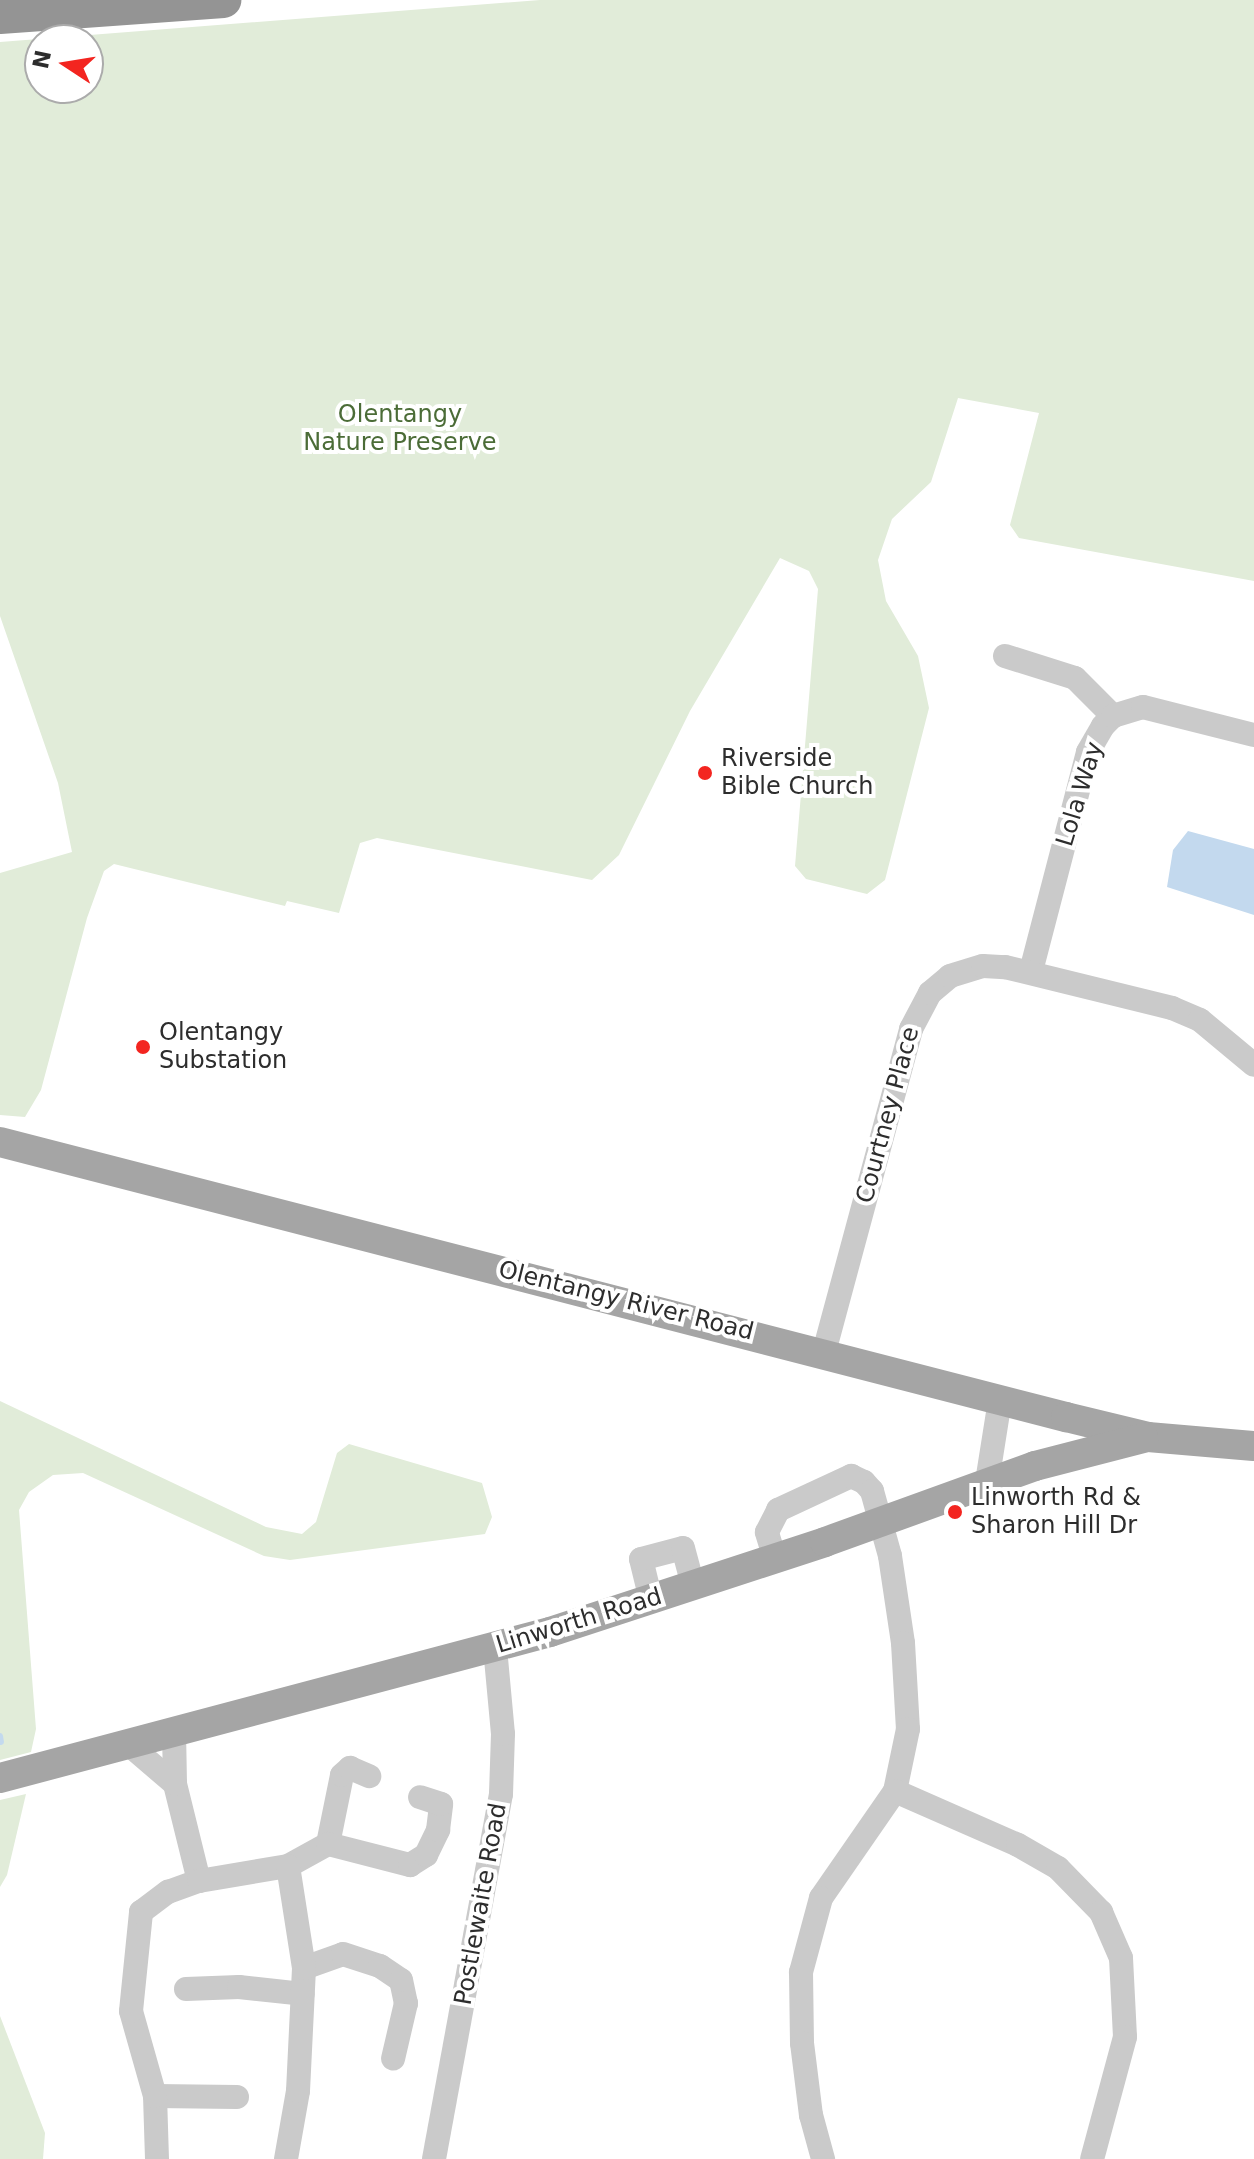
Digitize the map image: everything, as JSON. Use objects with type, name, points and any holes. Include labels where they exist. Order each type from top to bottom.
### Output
[{"type":"highway","points":[[0,16],[223,0]]},
{"type":"main road","name":"Olentangy River Road","points":[[0,1142],[1148,1437],[1254,1446]]},
{"type":"main road","name":"Linworth Road","points":[[0,1778],[495,1647],[775,1559],[987,1482],[1148,1437]]},
{"type":"street","points":[[1005,656],[1075,678],[1113,716]]},
{"type":"street","name":"Lola Way","points":[[1031,971],[1088,752],[1113,716],[1159,709],[1254,735]]},
{"type":"street","name":"Courtney Place","points":[[824,1352],[918,1010],[939,983],[983,966],[1031,971],[1186,1012],[1254,1065]]},
{"type":"street","points":[[987,1482],[1000,1400]]},
{"type":"street","points":[[775,1559],[767,1532],[778,1510],[851,1476],[872,1491],[881,1522],[903,1643],[908,1729],[895,1791],[821,1898],[808,1934],[801,1972],[802,2043],[811,2115],[823,2159]]},
{"type":"street","points":[[651,1600],[641,1559],[683,1548],[693,1586]]},
{"type":"street","name":"Postlewaite Road","points":[[434,2159],[501,1794],[503,1734],[495,1647]]},
{"type":"street","points":[[174,1731],[175,1784],[199,1881]]},
{"type":"street","points":[[127,1743],[175,1784]]},
{"type":"street","points":[[328,1844],[342,1775],[350,1768],[369,1776]]},
{"type":"street","points":[[895,1791],[1018,1845],[1058,1868],[1101,1912],[1121,1958],[1125,2037],[1092,2159]]},
{"type":"street","points":[[157,2159],[155,2096],[131,2011],[137,1923],[149,1904],[199,1881],[288,1866],[328,1844],[389,1863],[410,1865],[426,1855],[438,1830],[441,1804],[420,1797]]},
{"type":"street","points":[[286,2159],[298,2091],[304,1968],[288,1866]]},
{"type":"street","points":[[304,1968],[343,1954],[380,1966],[401,1980],[406,2003],[393,2059]]},
{"type":"street","points":[[186,1989],[239,1987],[303,1994]]},
{"type":"street","points":[[155,2096],[237,2097]]},
{"type":"green space","name":"Olentangy Nature Preserve","points":[[540,0],[1254,0],[1254,581],[1019,538],[1010,525],[1039,413],[958,398],[931,482],[892,519],[878,560],[886,601],[918,656],[929,708],[885,880],[867,894],[806,879],[795,866],[818,589],[809,571],[780,558],[690,711],[619,855],[592,880],[377,838],[360,843],[339,913],[287,901],[285,906],[114,864],[104,871],[87,918],[41,1090],[25,1117],[0,1115],[0,873],[72,852],[58,783],[0,616],[0,42],[24,40],[24,104],[104,104],[104,34]]},
{"type":"green space","points":[[0,1401],[266,1527],[302,1534],[316,1522],[337,1453],[349,1444],[482,1483],[492,1517],[485,1534],[290,1560],[264,1556],[83,1473],[53,1475],[29,1492],[19,1510],[36,1729],[31,1752],[0,1760]]},
{"type":"green space","points":[[26,1794],[7,1875],[0,1887],[0,1800]]},
{"type":"green space","points":[[0,2016],[45,2133],[43,2159],[0,2159]]},
{"type":"water","points":[[1188,831],[1254,849],[1254,915],[1167,887],[1173,850]]},
{"type":"waterway","points":[[0,1736],[1,1742]]},
{"type":"place","name":"Riverside Bible Church","points":[[705,773]]},
{"type":"place","name":"Olentangy Substation","points":[[143,1047]]},
{"type":"place","name":"Linworth Rd & Sharon Hill Dr","points":[[955,1512]]}]
